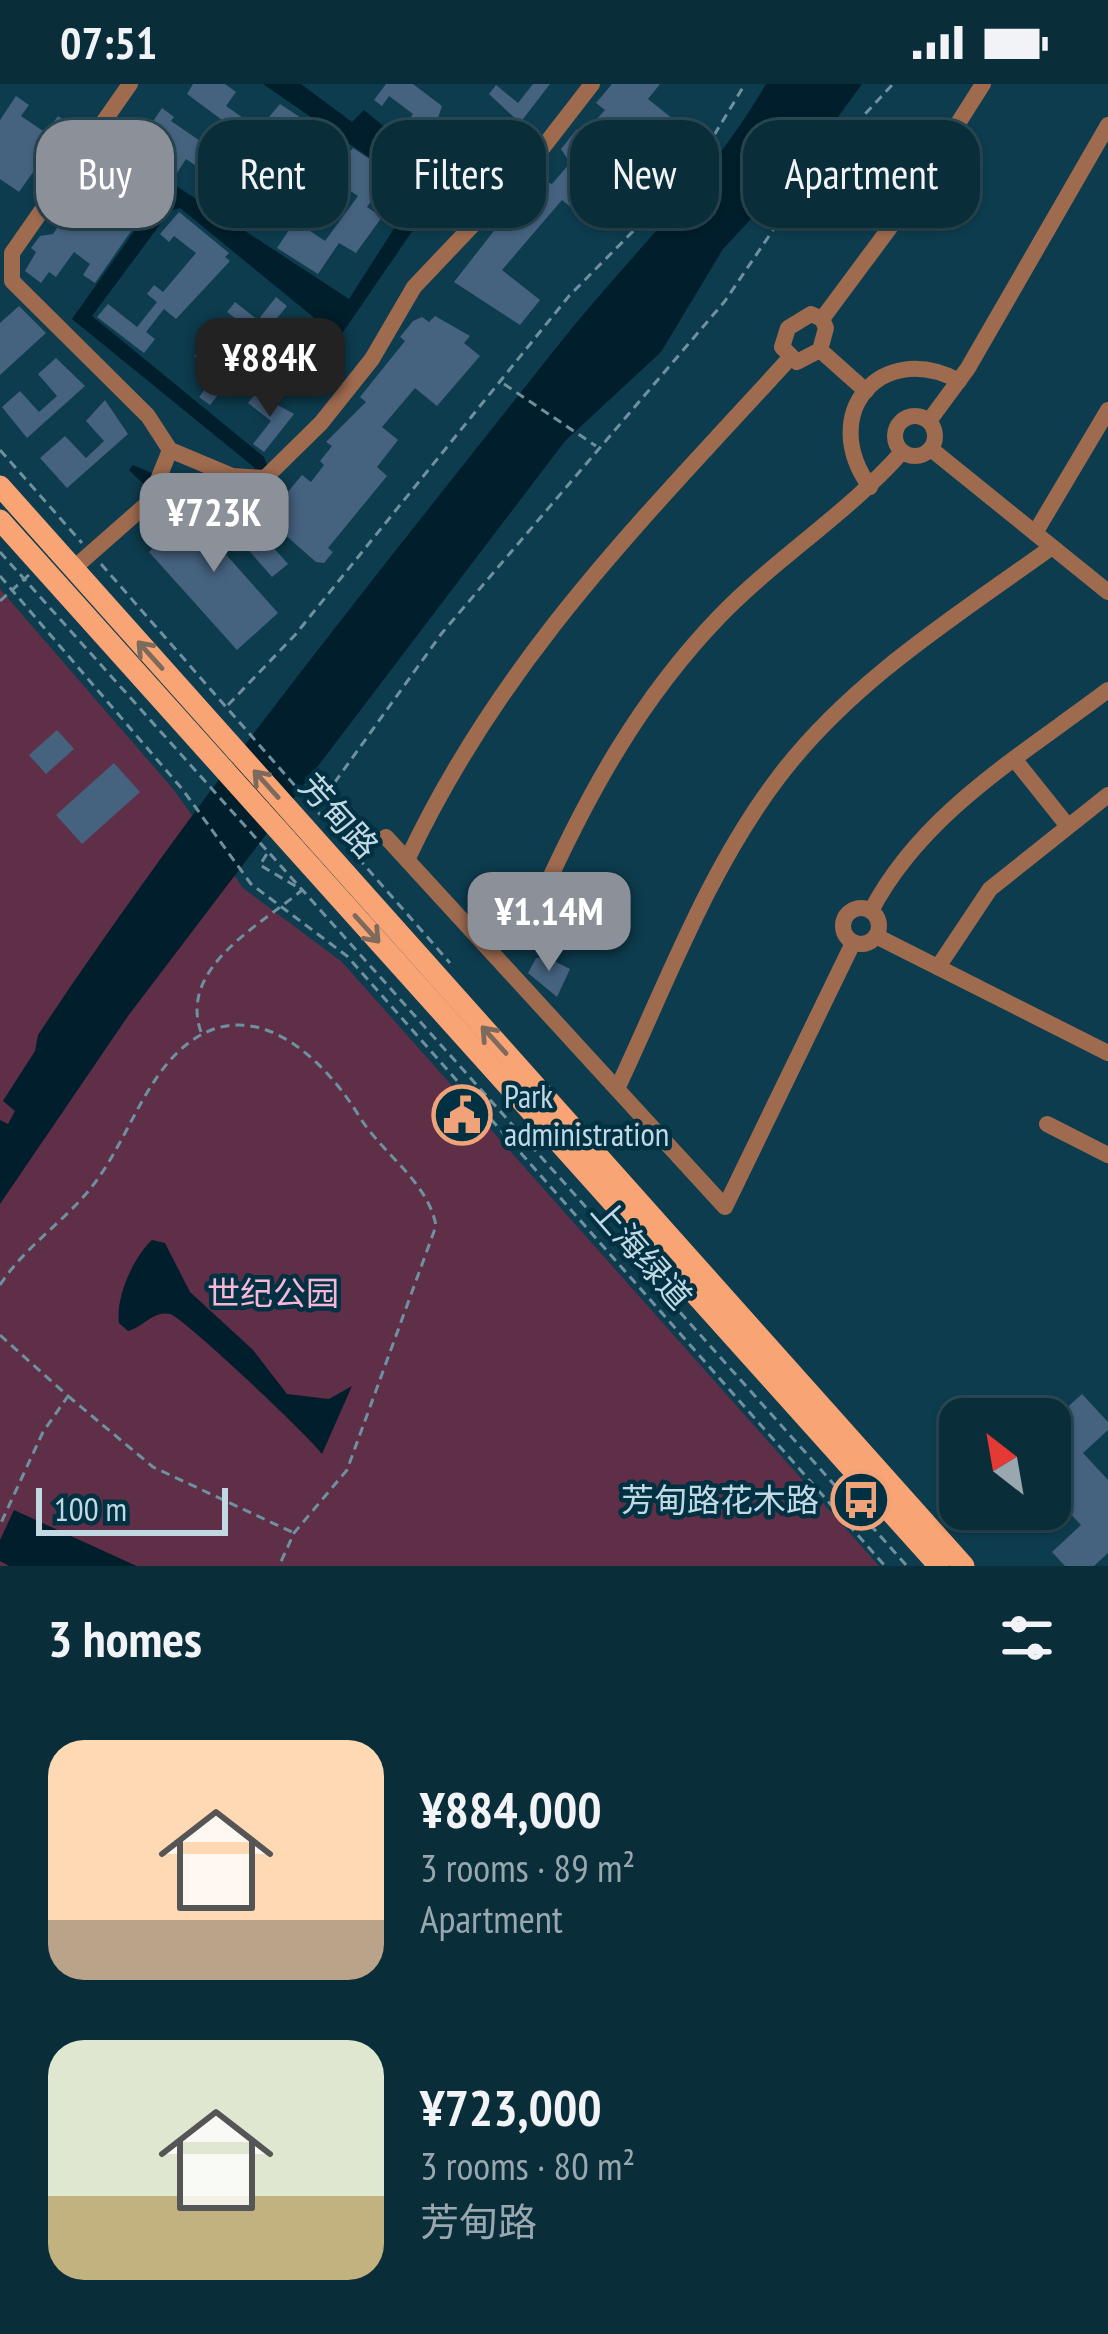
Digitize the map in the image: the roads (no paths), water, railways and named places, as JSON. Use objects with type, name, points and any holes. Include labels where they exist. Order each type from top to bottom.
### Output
[{"type":"main road","name":"芳甸路","points":[[0,486],[83,561],[214,758]]},
{"type":"main road","name":"芳甸路","points":[[0,520],[32,572],[214,758],[296,834],[964,1566]]},
{"type":"main road","name":"芳甸路","points":[[296,834],[939,1566]]},
{"type":"street","points":[[83,561],[149,502],[167,458],[148,416],[12,281],[9,267],[13,253],[130,84]]},
{"type":"street","points":[[167,458],[249,479],[278,471],[372,359],[414,287],[527,168],[592,84]]},
{"type":"street","points":[[821,319],[892,227],[983,84]]},
{"type":"street","points":[[929,421],[958,382],[1108,125]]},
{"type":"street","points":[[811,314],[821,319],[826,328],[820,350],[804,362],[789,359],[782,347],[788,328],[811,314]]},
{"type":"street","points":[[820,350],[866,391]]},
{"type":"street","points":[[407,860],[440,791],[538,640],[613,547],[789,359]]},
{"type":"street","points":[[870,487],[854,464],[847,437],[854,404],[885,376],[909,369],[931,370],[958,382]]},
{"type":"street","points":[[1035,533],[1108,410]]},
{"type":"street","points":[[916,416],[929,421],[935,434],[931,449],[919,456],[902,452],[896,442],[900,423],[916,416]]},
{"type":"street","points":[[931,449],[1108,592]]},
{"type":"street","points":[[539,902],[590,794],[631,724],[673,668],[722,614],[870,487],[902,452]]},
{"type":"street","points":[[617,1089],[733,845],[779,776],[845,704],[917,644],[1052,547]]},
{"type":"street","points":[[871,910],[896,866],[935,822],[1108,690]]},
{"type":"street","points":[[1016,760],[1067,825]]},
{"type":"street","points":[[938,967],[990,890],[1108,795]]},
{"type":"street","points":[[386,837],[725,1207],[853,943]]},
{"type":"street","points":[[857,908],[871,910],[879,922],[876,936],[865,944],[853,943],[843,930],[845,916],[857,908]]},
{"type":"street","points":[[876,936],[1108,1052]]},
{"type":"street","points":[[1047,1124],[1108,1155]]},
{"type":"water","points":[[263,84],[301,84],[352,122],[364,110],[376,120],[372,120],[372,159],[348,143],[348,120],[315,120]]},
{"type":"water","points":[[766,84],[862,84],[836,120],[743,120]]},
{"type":"water","points":[[743,120],[743,228],[723,249],[661,352],[565,441],[128,1016],[0,1204],[0,1120],[8,1124],[15,1111],[3,1101],[35,1051],[38,1035],[98,947],[288,689],[552,353],[658,228],[719,228],[719,154]]},
{"type":"water","points":[[174,185],[198,200],[198,223],[180,208],[174,210]]},
{"type":"water","points":[[136,228],[157,228],[92,316],[264,457],[269,470],[263,487],[191,510],[164,501],[148,488],[129,470],[133,465],[207,497],[251,483],[255,468],[72,319]]},
{"type":"water","points":[[204,228],[240,228],[349,299],[394,228],[414,228],[339,338]]},
{"type":"water","points":[[152,1240],[165,1243],[190,1292],[253,1350],[287,1394],[329,1399],[352,1386],[322,1454],[180,1320],[159,1314],[128,1331],[119,1323],[127,1278]]},
{"type":"water","points":[[14,1510],[137,1566],[9,1566],[0,1561],[0,1540]]},
{"type":"place","name":"Park administration","points":[[462,1115]]},
{"type":"place","name":"芳甸路花木路","points":[[861,1500]]},
{"type":"park label","name":"世纪公园","points":[[273,1293]]}]
